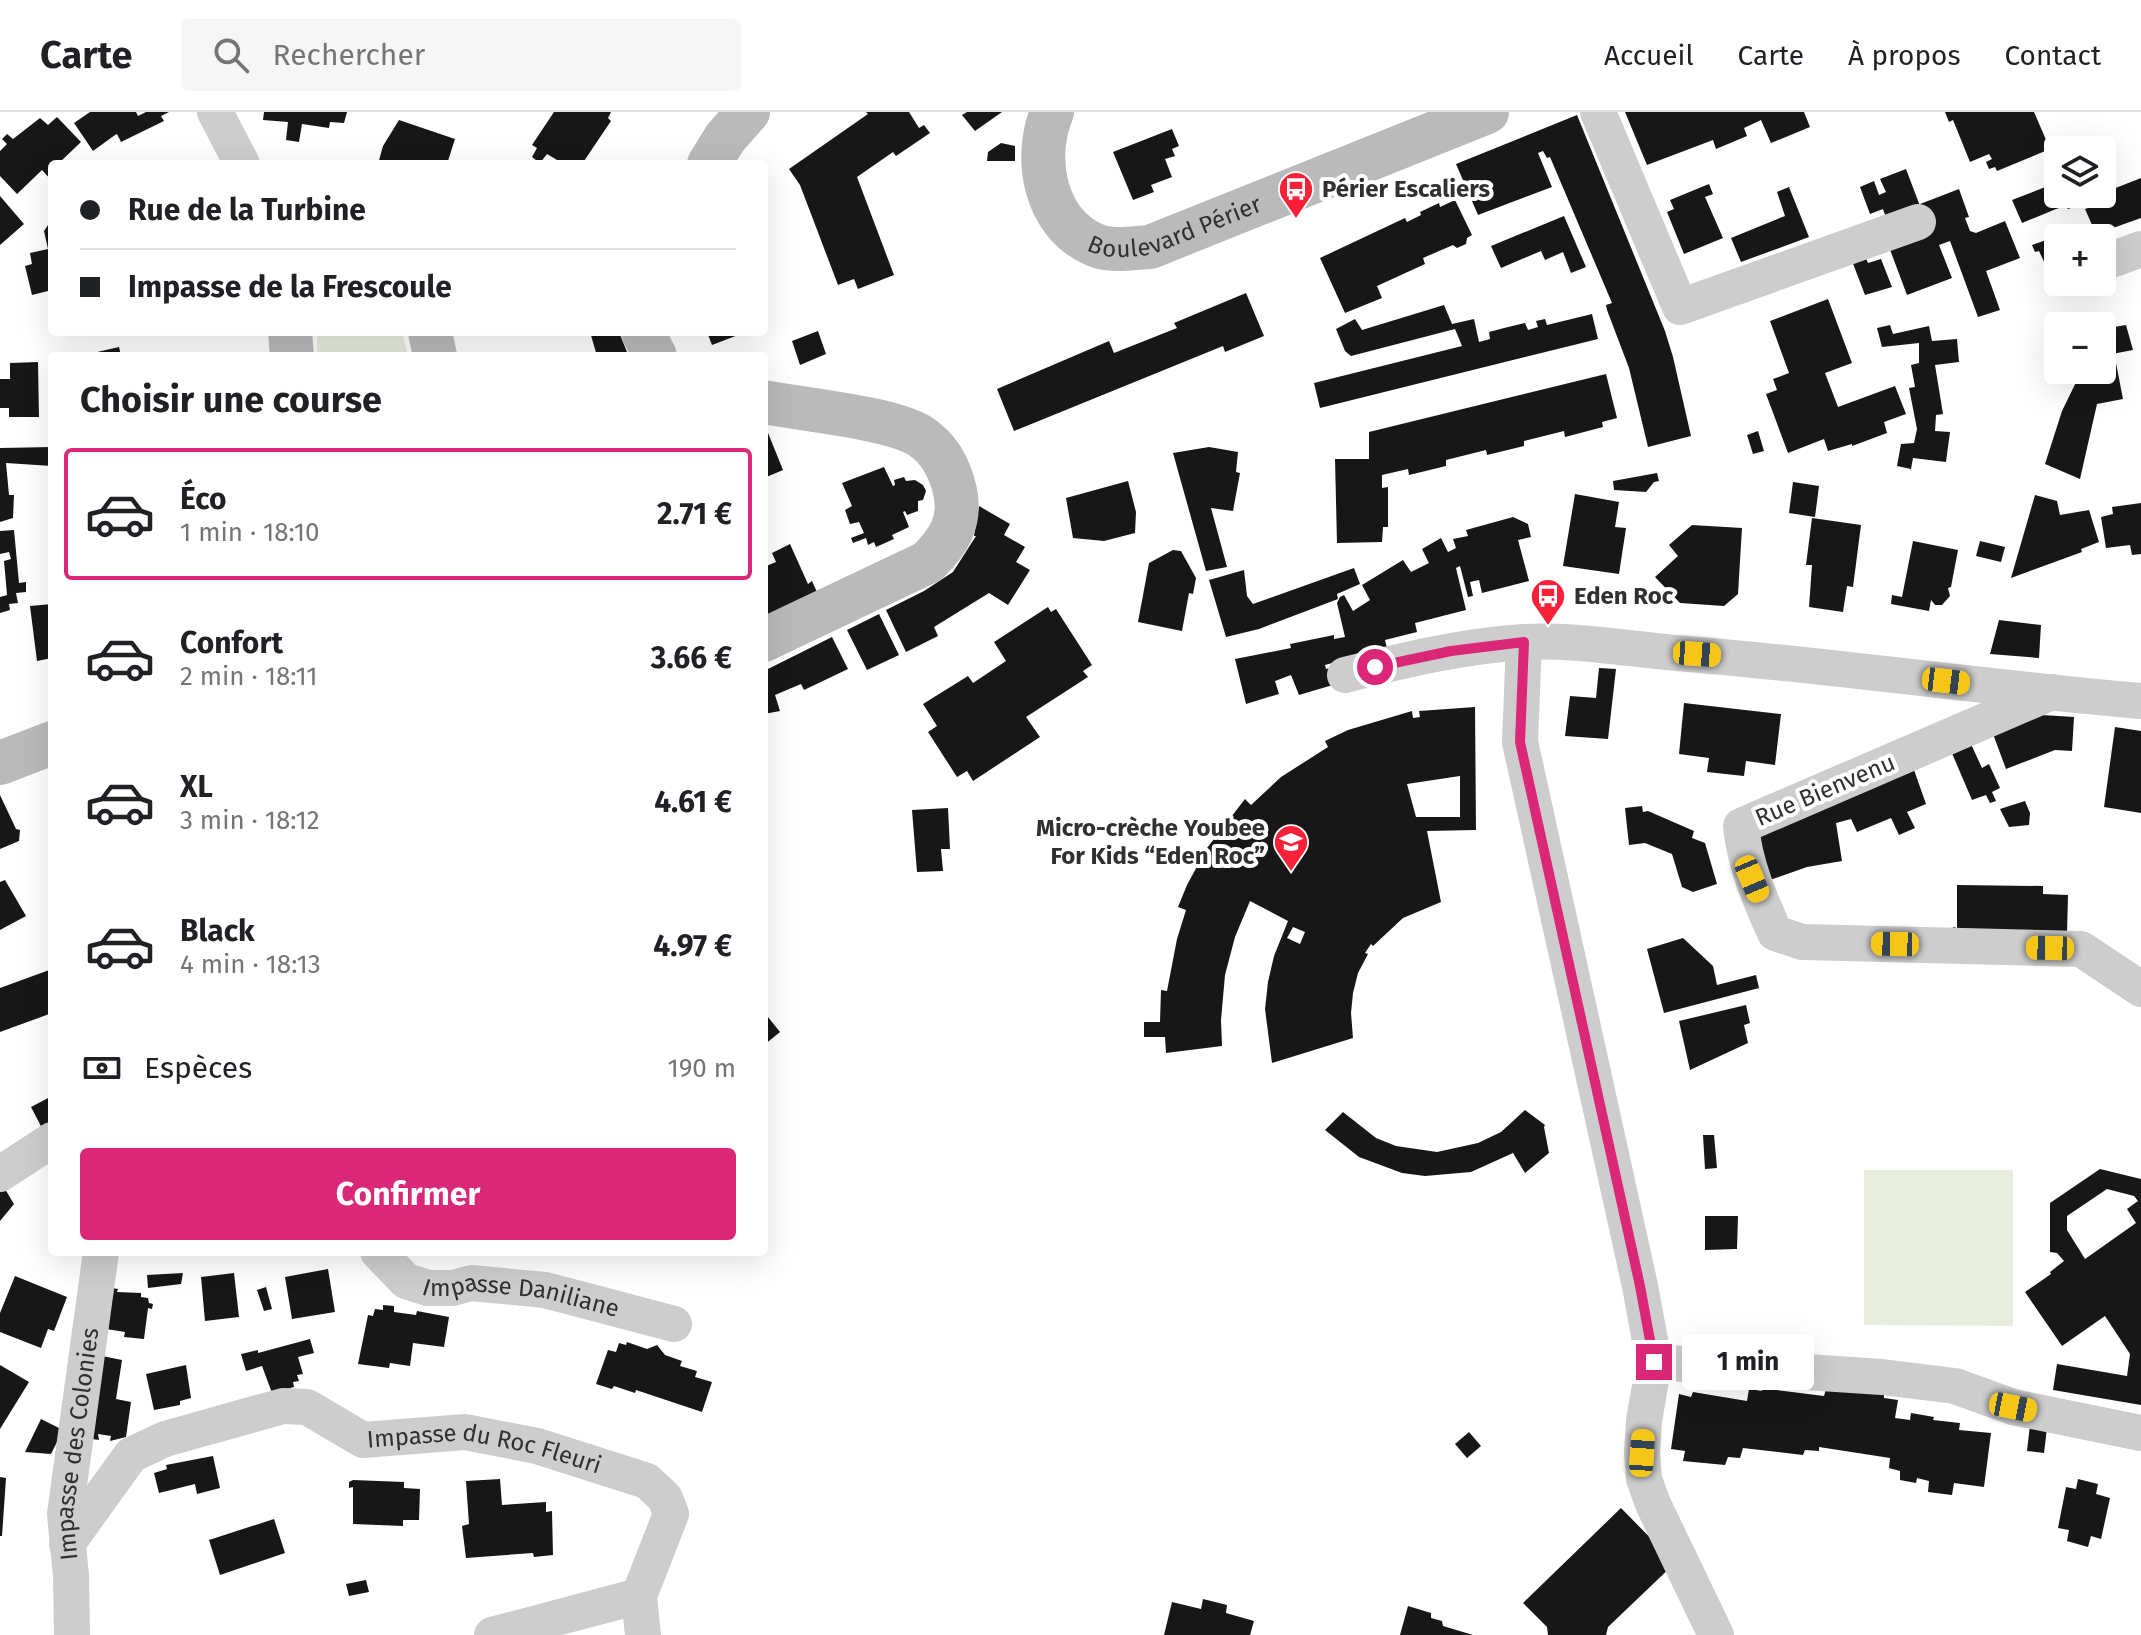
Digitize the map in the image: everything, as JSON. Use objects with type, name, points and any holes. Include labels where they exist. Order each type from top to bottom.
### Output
[{"type":"street","points":[[215,112],[240,160]]},
{"type":"street","points":[[711,160],[725,138],[748,112]]},
{"type":"street","name":"Boulevard Périer","points":[[1052,112],[1043,133],[1043,162],[1047,190],[1058,216],[1095,245],[1116,249],[1150,247],[1487,112]]},
{"type":"street","points":[[1598,112],[1680,307],[1918,222]]},
{"type":"street","points":[[768,403],[892,425],[919,435],[940,453],[952,475],[957,497],[954,525],[948,542],[928,562],[768,638]]},
{"type":"street","points":[[1345,675],[1404,660],[1546,641],[1782,661],[2141,701]]},
{"type":"street","points":[[1524,642],[1520,742],[1654,1362],[1644,1421],[1644,1479],[1716,1635]]},
{"type":"street","name":"Rue Bienvenu","points":[[2052,692],[1741,826],[1744,853],[1775,933],[1789,938],[1802,942],[2081,949],[2141,989]]},
{"type":"street","points":[[0,763],[48,745]]},
{"type":"street","points":[[0,1174],[48,1143]]},
{"type":"street","name":"Impasse des Colonies","points":[[72,1635],[65,1514],[100,1256]]},
{"type":"street","name":"Impasse Daniliane","points":[[382,1256],[406,1281],[428,1288],[453,1288],[471,1283],[545,1290],[674,1324]]},
{"type":"street","points":[[1654,1362],[1882,1377],[1955,1386],[2013,1407],[2141,1433]]},
{"type":"street","name":"Impasse du Roc Fleuri","points":[[67,1544],[131,1455],[165,1439],[283,1406],[307,1407],[363,1440],[465,1432],[537,1446],[647,1481],[665,1498],[671,1514],[639,1596],[643,1635]]},
{"type":"street","points":[[492,1635],[639,1596]]},
{"type":"green space","points":[[317,336],[403,336],[407,352],[317,352]]},
{"type":"green space","points":[[1864,1170],[2013,1170],[2013,1326],[1864,1325]]},
{"type":"building","points":[[90,112],[136,112],[138,116],[146,112],[169,112],[161,116],[164,121],[121,142],[117,134],[93,151],[74,123]]},
{"type":"building","points":[[264,112],[347,112],[344,123],[330,122],[329,128],[302,124],[299,142],[286,140],[288,122],[263,120]]},
{"type":"building","points":[[554,112],[611,112],[608,118],[611,121],[585,160],[557,160],[547,154],[542,160],[536,160],[532,157],[537,148],[532,145]]},
{"type":"building","points":[[866,112],[909,112],[919,128],[924,125],[930,133],[896,156],[893,152],[857,177],[894,275],[858,289],[854,279],[838,285],[800,185],[789,169],[868,114]]},
{"type":"building","points":[[967,112],[1002,112],[975,131],[962,115]]},
{"type":"building","points":[[1625,112],[1804,112],[1810,127],[1771,143],[1761,120],[1744,128],[1747,136],[1716,149],[1713,140],[1647,165]]},
{"type":"building","points":[[1945,112],[2034,112],[2044,136],[2044,151],[1997,171],[1995,167],[1989,169],[1986,162],[1992,159],[1989,154],[1970,162],[1953,120],[1949,122]]},
{"type":"building","points":[[1577,115],[1665,331],[1691,436],[1648,447],[1629,368],[1607,310],[1606,305],[1612,303],[1550,157],[1547,158],[1543,151],[1538,153],[1552,187],[1478,215],[1456,164]]},
{"type":"building","points":[[57,117],[81,142],[62,160],[48,160],[48,177],[42,170],[17,194],[0,176],[0,151],[7,144],[2,139],[7,134],[13,139],[40,118],[48,125]]},
{"type":"building","points":[[399,120],[455,139],[448,160],[379,160],[383,146]]},
{"type":"building","points":[[1172,129],[1179,146],[1172,149],[1175,156],[1165,159],[1172,177],[1151,185],[1154,192],[1133,200],[1113,152]]},
{"type":"building","points":[[1001,143],[1015,146],[1015,161],[987,161],[988,152]]},
{"type":"building","points":[[1906,169],[1920,206],[1886,218],[1883,209],[1870,214],[1860,187],[1874,181],[1879,195],[1886,192],[1880,179]]},
{"type":"building","points":[[2141,178],[2141,218],[2116,227],[2116,224],[2092,224],[2085,209],[2116,208],[2116,188]]},
{"type":"building","points":[[1709,184],[1713,194],[1705,197],[1723,238],[1684,254],[1667,212],[1674,209],[1670,200]]},
{"type":"building","points":[[1789,187],[1809,237],[1741,262],[1731,238],[1785,216],[1777,192]]},
{"type":"building","points":[[2044,187],[2044,208],[2059,208],[2022,223],[2012,200]]},
{"type":"building","points":[[1959,189],[1969,217],[1965,218],[1970,231],[1976,233],[2005,221],[2020,258],[1986,271],[2000,310],[1978,317],[1950,241],[1939,245],[1952,278],[1907,295],[1889,247],[1930,231],[1920,204]]},
{"type":"building","points":[[0,196],[24,224],[0,245]]},
{"type":"building","points":[[1455,200],[1472,235],[1467,238],[1466,244],[1457,248],[1453,245],[1423,258],[1425,264],[1377,286],[1382,298],[1345,313],[1320,258],[1405,218],[1407,222],[1439,203],[1440,207]]},
{"type":"building","points":[[1564,216],[1586,267],[1571,273],[1563,252],[1545,260],[1541,251],[1501,268],[1491,246]]},
{"type":"building","points":[[48,225],[48,249],[44,231]]},
{"type":"building","points":[[2044,241],[2044,262],[2039,251],[2035,252],[2032,245]]},
{"type":"building","points":[[48,249],[48,291],[32,295],[25,266],[32,264],[30,253]]},
{"type":"building","points":[[1865,256],[1868,263],[1881,259],[1892,287],[1865,295],[1852,261]]},
{"type":"building","points":[[1246,293],[1264,336],[1225,352],[1223,346],[1014,431],[997,389],[1109,341],[1114,353],[1177,328],[1174,323]]},
{"type":"building","points":[[1828,299],[1852,363],[1825,373],[1838,407],[1895,386],[1906,414],[1884,422],[1887,433],[1852,446],[1828,451],[1824,439],[1788,453],[1766,394],[1777,390],[1773,379],[1789,373],[1770,321]]},
{"type":"building","points":[[1444,305],[1452,324],[1474,319],[1479,342],[1490,339],[1489,332],[1508,327],[1525,323],[1528,330],[1538,327],[1536,321],[1545,319],[1547,325],[1592,314],[1598,339],[1320,408],[1314,383],[1462,346],[1455,329],[1351,356],[1345,351],[1336,329],[1355,319],[1362,330]]},
{"type":"building","points":[[1890,325],[1893,334],[1929,326],[1932,341],[1957,339],[1959,362],[1935,365],[1943,414],[1936,415],[1935,431],[1950,432],[1946,462],[1913,458],[1911,469],[1897,466],[1901,444],[1914,443],[1917,429],[1909,388],[1915,387],[1911,365],[1919,363],[1919,343],[1882,347],[1877,328]]},
{"type":"building","points":[[2126,325],[2133,350],[2116,353],[2116,327]]},
{"type":"building","points":[[818,331],[826,354],[800,365],[792,341]]},
{"type":"building","points":[[591,336],[621,336],[627,352],[596,352]]},
{"type":"building","points":[[709,336],[736,336],[712,345]]},
{"type":"building","points":[[119,347],[120,352],[97,352]]},
{"type":"building","points":[[38,362],[39,417],[9,417],[9,408],[0,408],[0,379],[10,379],[10,363]]},
{"type":"building","points":[[2116,363],[2123,399],[2097,404],[2080,479],[2045,464],[2062,411],[2075,384],[2116,384]]},
{"type":"building","points":[[1606,374],[1617,418],[1602,422],[1603,427],[1565,437],[1564,431],[1524,441],[1524,446],[1487,455],[1486,450],[1446,460],[1446,466],[1409,475],[1408,469],[1382,475],[1382,488],[1388,487],[1388,527],[1383,527],[1382,542],[1337,543],[1335,459],[1369,459],[1369,432]]},
{"type":"building","points":[[1758,431],[1764,451],[1753,454],[1747,435]]},
{"type":"building","points":[[768,433],[783,470],[768,476]]},
{"type":"building","points":[[48,447],[48,466],[6,463],[9,495],[14,495],[13,518],[0,522],[0,448]]},
{"type":"building","points":[[1209,447],[1238,452],[1236,472],[1240,473],[1233,511],[1211,508],[1227,567],[1206,571],[1173,453]]},
{"type":"building","points":[[884,467],[893,486],[894,480],[904,477],[906,481],[915,480],[923,485],[926,491],[923,500],[918,501],[918,511],[907,515],[903,512],[909,527],[892,535],[894,539],[876,547],[874,542],[868,545],[866,538],[853,543],[851,538],[864,533],[859,522],[850,524],[845,510],[852,506],[842,483]]},
{"type":"building","points":[[1657,473],[1659,481],[1654,482],[1646,492],[1614,490],[1613,481]]},
{"type":"building","points":[[1128,481],[1136,512],[1135,533],[1104,541],[1073,538],[1066,498]]},
{"type":"building","points":[[1793,482],[1819,486],[1815,517],[1789,513]]},
{"type":"building","points":[[1575,494],[1619,502],[1615,527],[1626,528],[1619,574],[1563,566]]},
{"type":"building","points":[[2035,495],[2057,501],[2060,515],[2089,510],[2099,542],[2081,549],[2082,552],[2011,578]]},
{"type":"building","points":[[2141,503],[2141,554],[2132,555],[2130,545],[2106,548],[2101,517],[2113,514],[2112,507]]},
{"type":"building","points":[[979,506],[1010,524],[1004,535],[1025,547],[1016,562],[1030,570],[1008,605],[989,593],[934,627],[938,636],[906,652],[886,610],[953,572],[976,536]]},
{"type":"building","points":[[1513,517],[1528,524],[1531,537],[1518,540],[1529,581],[1482,593],[1479,580],[1470,582],[1473,596],[1468,597],[1460,566],[1456,568],[1466,610],[1415,623],[1417,632],[1385,640],[1387,648],[1325,665],[1326,669],[1332,667],[1336,684],[1299,695],[1291,675],[1275,681],[1279,694],[1246,704],[1235,659],[1291,648],[1290,644],[1334,635],[1334,639],[1345,637],[1337,603],[1340,597],[1344,595],[1353,611],[1370,600],[1362,585],[1403,560],[1411,572],[1429,563],[1422,549],[1441,538],[1448,552],[1456,548],[1453,539],[1468,536],[1466,530]]},
{"type":"building","points":[[1812,518],[1861,525],[1853,587],[1847,586],[1843,612],[1809,607],[1812,565],[1806,565]]},
{"type":"building","points":[[1692,525],[1742,528],[1738,594],[1724,606],[1680,603],[1655,577],[1678,556],[1669,545]]},
{"type":"building","points":[[14,530],[19,583],[26,582],[26,592],[16,593],[18,603],[9,604],[10,610],[0,613],[0,597],[7,595],[4,561],[11,559],[9,552],[0,554],[0,531]]},
{"type":"building","points":[[1913,541],[1958,550],[1951,587],[1948,588],[1950,596],[1942,605],[1935,605],[1931,600],[1929,611],[1891,604],[1892,595],[1902,597]]},
{"type":"building","points":[[1980,541],[2005,547],[2001,562],[1976,556]]},
{"type":"building","points":[[790,544],[808,584],[812,581],[817,592],[768,615],[768,565],[776,562],[772,553]]},
{"type":"building","points":[[1173,550],[1181,551],[1196,578],[1193,594],[1189,593],[1182,631],[1138,622],[1149,563]]},
{"type":"building","points":[[1354,568],[1360,584],[1337,594],[1338,599],[1259,629],[1226,637],[1209,580],[1244,570],[1247,596],[1253,604]]},
{"type":"building","points":[[48,604],[48,659],[37,661],[30,606]]},
{"type":"building","points":[[1048,607],[1051,612],[1056,609],[1092,665],[1083,671],[1088,677],[1026,717],[1040,737],[973,781],[967,771],[957,777],[928,732],[937,726],[923,704],[968,676],[973,683],[1006,661],[994,642]]},
{"type":"building","points":[[879,614],[899,655],[867,670],[847,630]]},
{"type":"building","points":[[1999,620],[2041,625],[2039,658],[1990,654]]},
{"type":"building","points":[[832,637],[848,669],[804,690],[801,684],[775,695],[780,711],[768,713],[768,669]]},
{"type":"building","points":[[1599,668],[1616,669],[1608,739],[1565,736],[1570,696],[1596,698]]},
{"type":"building","points":[[1684,703],[1781,714],[1775,765],[1746,761],[1744,776],[1707,772],[1709,758],[1679,754]]},
{"type":"building","points":[[1475,707],[1476,830],[1427,831],[1441,902],[1403,918],[1373,946],[1371,944],[1365,953],[1368,954],[1358,973],[1353,993],[1353,1038],[1272,1063],[1265,1009],[1268,982],[1288,921],[1250,901],[1235,937],[1225,975],[1222,1046],[1166,1053],[1165,1037],[1144,1037],[1144,1022],[1160,1022],[1161,990],[1167,991],[1186,910],[1178,907],[1187,885],[1207,848],[1245,799],[1251,805],[1281,777],[1328,747],[1325,741],[1348,730],[1412,711],[1413,718],[1420,717],[1419,711]],"holes":[[[1460,776],[1460,817],[1416,817],[1407,784]],[[1293,927],[1305,932],[1300,944],[1287,938]]]},
{"type":"building","points":[[2042,715],[2074,717],[2072,751],[2055,750],[2006,769],[1993,734]]},
{"type":"building","points":[[2115,727],[2141,731],[2141,813],[2104,807]]},
{"type":"building","points":[[1971,744],[1982,768],[1989,764],[2000,788],[1992,792],[1996,801],[1990,803],[1986,795],[1972,800],[1951,751]]},
{"type":"building","points":[[1913,767],[1926,804],[1907,812],[1915,828],[1899,835],[1891,818],[1857,832],[1851,819],[1836,823],[1842,861],[1807,867],[1767,881],[1760,835]]},
{"type":"building","points":[[0,795],[16,829],[20,830],[19,841],[0,849]]},
{"type":"building","points":[[2025,801],[2030,813],[2029,825],[2009,827],[2000,809]]},
{"type":"building","points":[[1642,806],[1643,812],[1648,811],[1694,831],[1692,838],[1705,843],[1717,884],[1693,892],[1682,887],[1672,854],[1645,843],[1629,845],[1625,808]]},
{"type":"building","points":[[948,808],[950,849],[941,849],[943,871],[917,872],[912,810]]},
{"type":"building","points":[[5,880],[26,916],[0,930],[0,882]]},
{"type":"building","points":[[1957,885],[2043,886],[2043,894],[2068,895],[2067,933],[1953,932],[1953,927],[1957,928]]},
{"type":"building","points":[[1683,938],[1713,966],[1717,985],[1756,975],[1759,988],[1664,1013],[1647,949]]},
{"type":"building","points":[[48,970],[48,1014],[0,1032],[0,988]]},
{"type":"building","points":[[1746,1005],[1750,1023],[1744,1025],[1748,1043],[1690,1070],[1679,1021]]},
{"type":"building","points":[[768,1017],[780,1032],[768,1042]]},
{"type":"building","points":[[48,1098],[48,1127],[43,1130],[31,1107]]},
{"type":"building","points":[[1525,1110],[1545,1125],[1549,1153],[1525,1173],[1513,1153],[1471,1172],[1425,1176],[1402,1173],[1359,1157],[1325,1130],[1343,1112],[1376,1138],[1396,1146],[1437,1152],[1478,1143],[1501,1132]]},
{"type":"building","points":[[1703,1135],[1714,1135],[1717,1168],[1705,1169]]},
{"type":"building","points":[[2100,1169],[2141,1179],[2141,1405],[2053,1390],[2057,1364],[2127,1376],[2130,1354],[2105,1316],[2062,1346],[2025,1292],[2064,1261],[2057,1253],[2050,1252],[2050,1203]],"holes":[[[2107,1189],[2134,1196],[2138,1201],[2127,1209],[2136,1223],[2085,1259],[2067,1230],[2067,1216]]]},
{"type":"building","points":[[5,1189],[14,1204],[0,1221],[0,1192]]},
{"type":"building","points":[[1705,1216],[1738,1216],[1737,1249],[1705,1250]]},
{"type":"building","points":[[328,1269],[335,1312],[292,1319],[285,1277]]},
{"type":"building","points":[[183,1273],[181,1284],[148,1288],[147,1275]]},
{"type":"building","points":[[234,1273],[239,1317],[205,1321],[201,1277]]},
{"type":"building","points":[[15,1276],[67,1297],[54,1331],[48,1329],[41,1348],[0,1332],[0,1313]]},
{"type":"building","points":[[266,1287],[272,1309],[264,1311],[257,1290]]},
{"type":"building","points":[[112,1288],[118,1289],[117,1292],[141,1293],[141,1297],[148,1298],[149,1303],[153,1304],[152,1309],[148,1308],[144,1339],[124,1337],[125,1332],[100,1328]]},
{"type":"building","points":[[383,1305],[394,1306],[394,1312],[416,1315],[417,1311],[449,1317],[444,1347],[413,1343],[410,1366],[390,1363],[389,1368],[358,1364],[368,1315],[373,1316],[375,1309],[383,1310]]},
{"type":"building","points":[[310,1339],[314,1353],[298,1357],[303,1374],[297,1375],[299,1381],[293,1382],[294,1387],[272,1393],[262,1366],[246,1371],[241,1354],[258,1350],[258,1353]]},
{"type":"building","points":[[627,1342],[647,1349],[657,1345],[665,1355],[682,1361],[680,1366],[697,1371],[695,1377],[712,1382],[702,1412],[636,1390],[635,1393],[596,1384],[608,1350],[616,1352],[619,1343],[626,1345]]},
{"type":"building","points":[[97,1355],[122,1360],[116,1399],[131,1402],[126,1437],[110,1441],[111,1436],[98,1434],[99,1440],[85,1438]]},
{"type":"building","points":[[0,1365],[29,1382],[0,1429]]},
{"type":"building","points":[[186,1365],[191,1398],[180,1401],[180,1405],[154,1410],[146,1374]]},
{"type":"building","points":[[1827,1385],[1884,1394],[1884,1398],[1898,1400],[1895,1418],[1910,1420],[1911,1413],[1934,1417],[1933,1420],[1960,1423],[1959,1430],[1991,1433],[1984,1487],[1954,1483],[1952,1495],[1928,1492],[1929,1481],[1917,1478],[1916,1483],[1900,1480],[1900,1471],[1889,1468],[1890,1458],[1819,1447],[1819,1451],[1805,1450],[1803,1455],[1743,1448],[1740,1458],[1728,1457],[1725,1465],[1683,1461],[1685,1451],[1671,1449],[1679,1394],[1691,1397],[1693,1392],[1747,1401],[1749,1389],[1824,1396]]},
{"type":"building","points":[[41,1419],[63,1430],[51,1454],[25,1452]]},
{"type":"building","points":[[2030,1425],[2047,1428],[2044,1453],[2027,1451]]},
{"type":"building","points":[[1469,1432],[1481,1446],[1467,1458],[1455,1444]]},
{"type":"building","points":[[213,1456],[220,1488],[197,1494],[195,1484],[159,1493],[154,1473],[167,1469],[166,1465]]},
{"type":"building","points":[[0,1477],[6,1478],[2,1536],[0,1536]]},
{"type":"building","points":[[500,1479],[502,1505],[546,1502],[546,1512],[552,1511],[553,1555],[534,1557],[533,1553],[466,1558],[462,1526],[469,1524],[466,1481]]},
{"type":"building","points":[[2078,1479],[2098,1484],[2096,1494],[2110,1498],[2101,1539],[2091,1536],[2088,1547],[2067,1541],[2069,1530],[2058,1528],[2066,1487],[2076,1489]]},
{"type":"building","points":[[349,1482],[404,1482],[404,1488],[420,1489],[419,1520],[403,1520],[403,1526],[353,1524],[353,1487],[349,1488]]},
{"type":"building","points":[[1621,1508],[1675,1563],[1608,1627],[1606,1635],[1548,1635],[1547,1627],[1523,1603]]},
{"type":"building","points":[[274,1519],[285,1553],[220,1575],[209,1540]]},
{"type":"building","points":[[366,1580],[369,1592],[349,1596],[346,1584]]},
{"type":"building","points":[[1203,1599],[1227,1605],[1226,1613],[1254,1621],[1250,1635],[1164,1635],[1172,1602],[1201,1609]]},
{"type":"building","points":[[1408,1606],[1431,1613],[1431,1618],[1442,1621],[1443,1626],[1473,1635],[1400,1635]]},
{"type":"place","name":"Périer Escaliers","points":[[1296,220]]},
{"type":"place","name":"Eden Roc","points":[[1548,627]]},
{"type":"place","name":"Micro-crèche Youbee For Kids “Eden Roc”","points":[[1291,873]]},
{"type":"route","points":[[1375,667],[1451,651],[1524,642],[1520,742],[1654,1362]]}]
